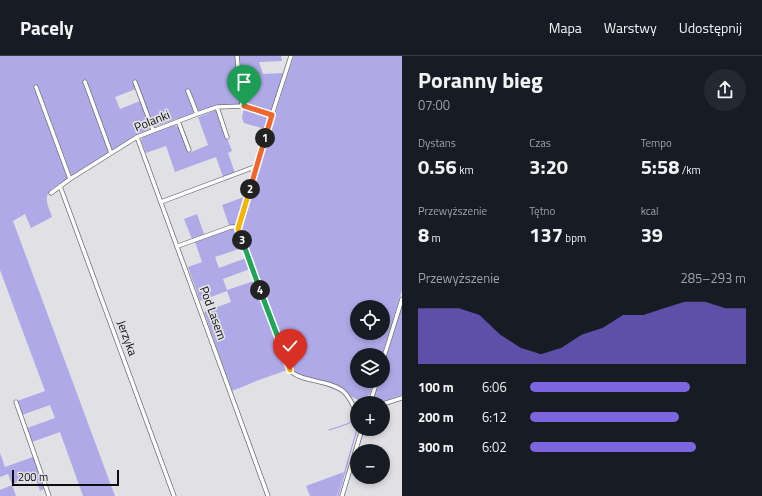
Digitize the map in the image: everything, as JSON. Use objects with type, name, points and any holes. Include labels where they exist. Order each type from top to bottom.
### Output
[{"type":"street","points":[[236,56],[242,106]]},
{"type":"street","points":[[291,56],[238,229],[291,371],[298,376],[333,386],[341,390],[350,401]]},
{"type":"street","points":[[85,82],[111,153]]},
{"type":"street","points":[[135,82],[152,130]]},
{"type":"street","points":[[36,87],[70,179]]},
{"type":"street","points":[[188,91],[196,114]]},
{"type":"street","name":"Polanki","points":[[51,193],[70,179],[137,137],[196,114],[217,107],[244,106],[272,115]]},
{"type":"street","points":[[217,107],[227,137]]},
{"type":"street","points":[[178,121],[189,150]]},
{"type":"street","name":"Pod Lasem","points":[[137,137],[268,496]]},
{"type":"street","points":[[161,202],[257,166]]},
{"type":"street","name":"Jerzyka","points":[[60,186],[174,496]]},
{"type":"street","points":[[178,246],[231,227],[238,229]]},
{"type":"street","points":[[387,348],[402,299]]},
{"type":"street","points":[[390,402],[402,398]]},
{"type":"street","points":[[16,402],[49,496]]},
{"type":"street","points":[[342,496],[360,436]]},
{"type":"shaded area","points":[[0,56],[235,56],[240,105],[220,105],[198,112],[189,90],[186,91],[194,113],[154,127],[136,80],[133,80],[136,89],[115,97],[120,109],[140,101],[150,129],[134,136],[113,151],[111,150],[86,81],[83,81],[110,153],[72,177],[38,86],[35,86],[68,179],[48,194],[47,203],[52,217],[31,228],[25,214],[13,221],[115,496],[83,496],[60,432],[32,442],[27,428],[55,418],[50,405],[22,415],[17,401],[45,391],[0,270]]},
{"type":"shaded area","points":[[238,56],[281,56],[282,61],[259,62],[263,74],[284,73],[272,114],[246,105],[242,102]]},
{"type":"shaded area","points":[[294,56],[402,56],[402,290],[390,329],[390,300],[350,300],[350,340],[387,340],[384,348],[350,348],[350,388],[372,388],[368,396],[350,396],[287,370],[232,391],[204,312],[231,302],[227,291],[200,301],[188,267],[202,262],[195,242],[231,229],[236,231],[242,248],[215,257],[219,268],[246,258],[250,269],[223,279],[227,290],[254,281],[281,349],[272,315],[240,228]]},
{"type":"shaded area","points":[[244,108],[267,115],[268,117],[265,129],[244,123],[242,118]]},
{"type":"shaded area","points":[[216,110],[232,151],[228,153],[235,173],[223,177],[216,157],[175,172],[166,146],[146,153],[141,140],[143,137],[174,125],[178,127],[189,153],[208,145],[198,117]]},
{"type":"shaded area","points":[[244,197],[237,225],[229,225],[222,205]]},
{"type":"shaded area","points":[[197,214],[204,234],[192,239],[184,219]]},
{"type":"shaded area","points":[[402,305],[402,395],[390,399],[390,396],[374,396],[377,388],[390,388],[389,348]]},
{"type":"shaded area","points":[[0,453],[5,467],[33,457],[45,487],[44,489],[40,491],[35,477],[12,484],[8,474],[0,477]]},
{"type":"shaded area","points":[[344,472],[337,496],[310,496],[306,486]]},
{"type":"shaded area","points":[[12,485],[16,496],[0,496],[0,490]]},
{"type":"waterway","points":[[329,430],[350,422]]},
{"type":"waterway","points":[[338,496],[355,436]]},
{"type":"route","points":[[244,106],[272,115],[238,229],[290,370]]}]
